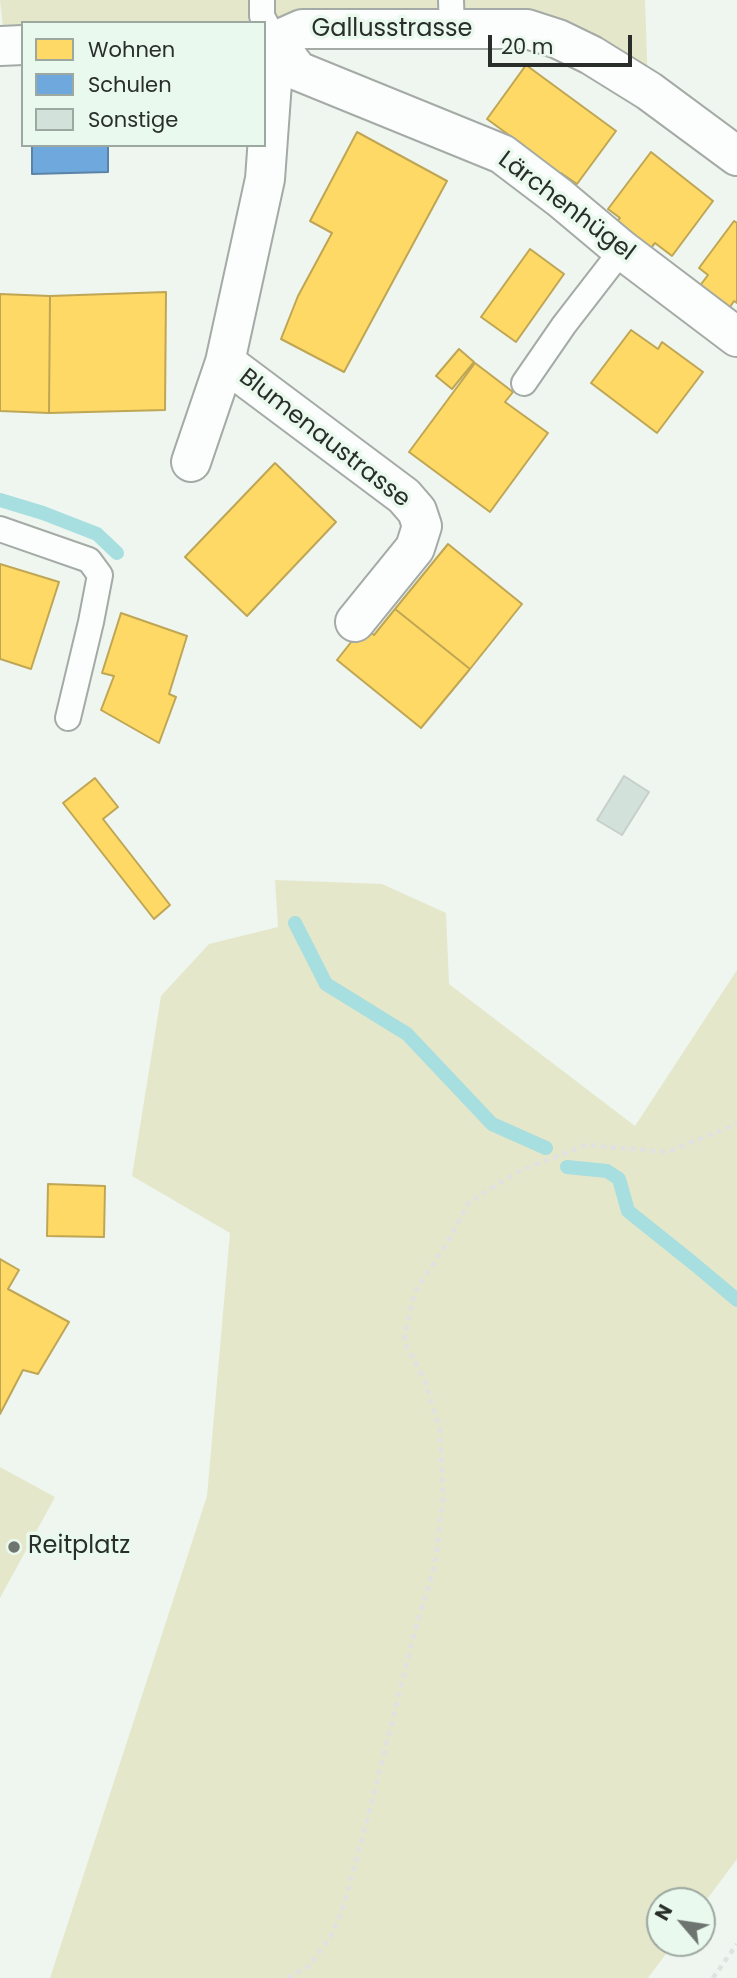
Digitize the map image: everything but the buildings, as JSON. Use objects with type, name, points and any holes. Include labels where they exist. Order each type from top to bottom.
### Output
[{"type":"street","name":"Gallusstrasse","points":[[270,41],[302,29],[452,15],[527,29],[558,39],[591,55],[649,91],[737,156]]},
{"type":"street","name":"Lärchenhügel","points":[[270,41],[298,71],[502,154],[737,337]]},
{"type":"street","name":"Blumenaustrasse","points":[[191,462],[225,362],[265,179],[270,41]]},
{"type":"street","points":[[0,46],[21,45]]},
{"type":"street","name":"Blumenaustrasse","points":[[225,362],[404,496],[417,511],[422,526],[415,548],[355,622]]},
{"type":"lane","points":[[262,0],[264,21]]},
{"type":"lane","points":[[524,383],[564,325],[622,250]]},
{"type":"lane","points":[[0,529],[89,560],[100,575],[68,718]]},
{"type":"path","points":[[288,1978],[309,1966],[331,1936],[342,1911],[435,1564],[443,1499],[440,1430],[424,1379],[404,1341],[414,1293],[470,1202],[519,1171],[586,1144],[667,1152],[737,1124]]},
{"type":"path","points":[[713,1978],[737,1944]]},
{"type":"green space","points":[[0,0],[645,0],[648,87],[530,46],[266,23],[266,21],[21,21],[21,38],[4,37]]},
{"type":"green space","points":[[275,880],[382,884],[446,913],[449,984],[635,1126],[737,970],[737,1859],[716,1887],[646,1887],[646,1957],[664,1957],[648,1978],[50,1978],[207,1496],[230,1233],[132,1176],[161,996],[209,944],[278,927]]},
{"type":"green space","name":"Reitplatz","points":[[0,1467],[55,1497],[0,1598]]},
{"type":"waterway","points":[[0,500],[97,534],[117,553]]},
{"type":"waterway","points":[[295,923],[326,984],[407,1034],[492,1124],[546,1148]]},
{"type":"waterway","points":[[567,1167],[607,1171],[619,1179],[628,1211],[737,1300]]},
{"type":"place","name":"Reitplatz","points":[[14,1547]]}]
